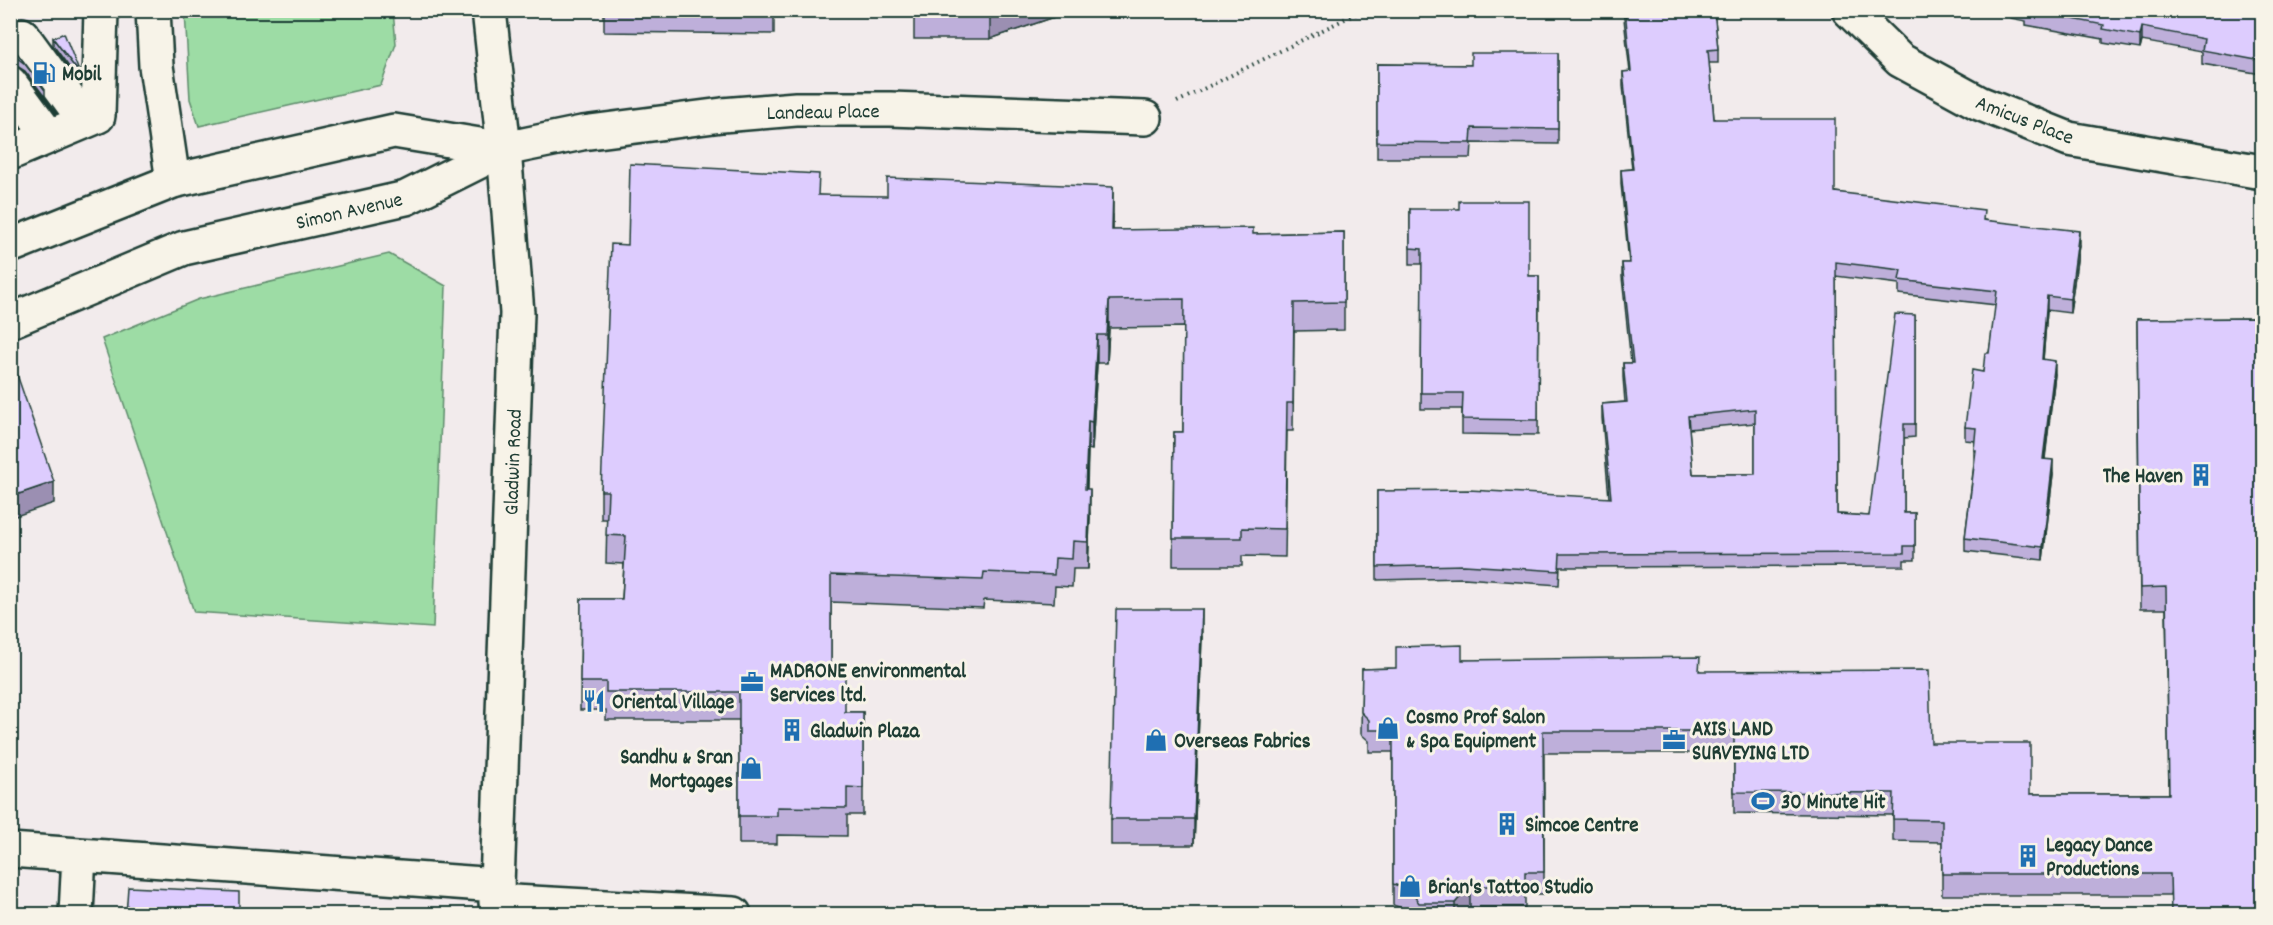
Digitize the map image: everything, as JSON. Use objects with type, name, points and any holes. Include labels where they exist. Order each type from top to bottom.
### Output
[{"type":"street","points":[[11,152],[98,116],[101,10]]},
{"type":"street","points":[[153,10],[156,66],[173,181]]},
{"type":"street","name":"Gladwin Road","points":[[489,10],[504,149],[517,313],[496,900]]},
{"type":"street","name":"Amicus Place","points":[[1850,10],[1900,60],[1979,103],[2059,135],[2262,172]]},
{"type":"street","points":[[22,35],[85,121]]},
{"type":"street","points":[[10,83],[49,136]]},
{"type":"street","name":"Landeau Place","points":[[504,149],[582,133],[722,115],[795,109],[890,109],[1144,118]]},
{"type":"street","points":[[10,246],[173,181],[394,131],[504,149]]},
{"type":"street","name":"Simon Avenue","points":[[10,321],[184,248],[406,198],[504,149]]},
{"type":"street","points":[[10,850],[79,855],[496,900],[734,915]]},
{"type":"street","points":[[76,915],[79,855]]},
{"type":"path","points":[[1144,118],[1363,10]]},
{"type":"green space","points":[[185,11],[393,11],[396,44],[381,85],[199,126],[190,99]]},
{"type":"green space","points":[[389,254],[446,286],[433,628],[194,612],[102,339],[199,299]]},
{"type":"building","points":[[1625,10],[1714,10],[1718,49],[1708,50],[1714,119],[1835,119],[1835,192],[1984,210],[1983,220],[2079,231],[2070,299],[2047,296],[2042,359],[2055,361],[2043,459],[2053,460],[2043,547],[1965,538],[1976,450],[1974,450],[1976,428],[1965,427],[1972,370],[1983,372],[1985,353],[1989,353],[1997,291],[1899,280],[1901,270],[1836,262],[1837,514],[1869,516],[1895,314],[1915,315],[1915,424],[1904,424],[1904,513],[1915,513],[1915,546],[1904,546],[1904,553],[1560,554],[1559,571],[1464,565],[1377,567],[1377,491],[1469,490],[1611,498],[1602,404],[1627,402],[1623,363],[1633,363],[1622,263],[1630,263],[1621,170],[1633,169],[1623,72],[1631,71]],"holes":[[[1755,409],[1755,474],[1693,474],[1688,416]]]},
{"type":"building","points":[[2026,10],[2262,10],[2262,61],[2202,50],[2204,39],[2142,27],[2140,36],[2103,29],[2104,25]]},
{"type":"building","points":[[64,33],[80,74],[53,38]]},
{"type":"building","points":[[17,53],[45,90],[25,64],[17,58],[10,57]]},
{"type":"building","points":[[1471,53],[1558,53],[1558,129],[1472,128],[1471,143],[1377,142],[1377,64],[1471,65]]},
{"type":"building","points":[[630,164],[819,174],[818,195],[887,196],[887,178],[1113,187],[1112,230],[1253,228],[1253,234],[1344,232],[1344,302],[1294,303],[1293,403],[1287,403],[1285,529],[1242,528],[1242,538],[1173,538],[1174,432],[1183,432],[1184,299],[1109,300],[1107,335],[1097,335],[1092,422],[1088,421],[1085,489],[1090,489],[1088,542],[1073,541],[1072,559],[1055,558],[1054,575],[984,572],[983,580],[831,575],[831,676],[845,676],[845,712],[863,712],[863,788],[847,787],[847,808],[777,807],[777,816],[739,816],[739,692],[606,692],[606,682],[580,682],[581,599],[622,599],[626,536],[606,535],[608,491],[601,491],[611,244],[628,245]]},
{"type":"building","points":[[1459,201],[1529,201],[1529,276],[1539,276],[1538,420],[1462,419],[1463,393],[1421,393],[1422,249],[1410,248],[1410,209],[1459,209]]},
{"type":"building","points":[[2262,318],[2262,915],[2171,915],[2170,874],[1942,874],[1942,820],[1893,819],[1894,793],[1734,792],[1734,731],[1543,731],[1544,872],[1525,872],[1525,886],[1470,886],[1455,903],[1419,903],[1410,890],[1393,884],[1393,730],[1369,730],[1369,720],[1361,712],[1362,669],[1396,668],[1396,647],[1462,645],[1462,660],[1700,657],[1699,671],[1929,670],[1931,743],[2030,743],[2030,794],[2169,794],[2166,587],[2140,588],[2137,319]]},
{"type":"building","points":[[13,363],[54,482],[10,497],[10,364]]},
{"type":"building","name":"Overseas Fabrics","points":[[1116,609],[1202,609],[1194,819],[1111,819]]},
{"type":"building","points":[[128,887],[239,892],[239,915],[126,915]]},
{"type":"place","name":"Mobil","points":[[44,73]]},
{"type":"place","name":"The Haven","points":[[2201,475]]},
{"type":"place","name":"MADRONE environmental Services ltd.","points":[[752,682]]},
{"type":"place","name":"Oriental Village","points":[[594,701]]},
{"type":"place","name":"Cosmo Prof Salon & Spa Equipment","points":[[1388,728]]},
{"type":"place","name":"Gladwin Plaza","points":[[792,730]]},
{"type":"place","name":"Overseas Fabrics","points":[[1156,740]]},
{"type":"place","name":"AXIS LAND SURVEYING LTD","points":[[1674,740]]},
{"type":"place","name":"Sandhu & Sran Mortgages","points":[[751,768]]},
{"type":"place","name":"30 Minute Hit","points":[[1763,801]]},
{"type":"place","name":"Simcoe Centre","points":[[1507,824]]},
{"type":"place","name":"Legacy Dance Productions","points":[[2028,856]]},
{"type":"place","name":"Brian's Tattoo Studio","points":[[1410,886]]}]
